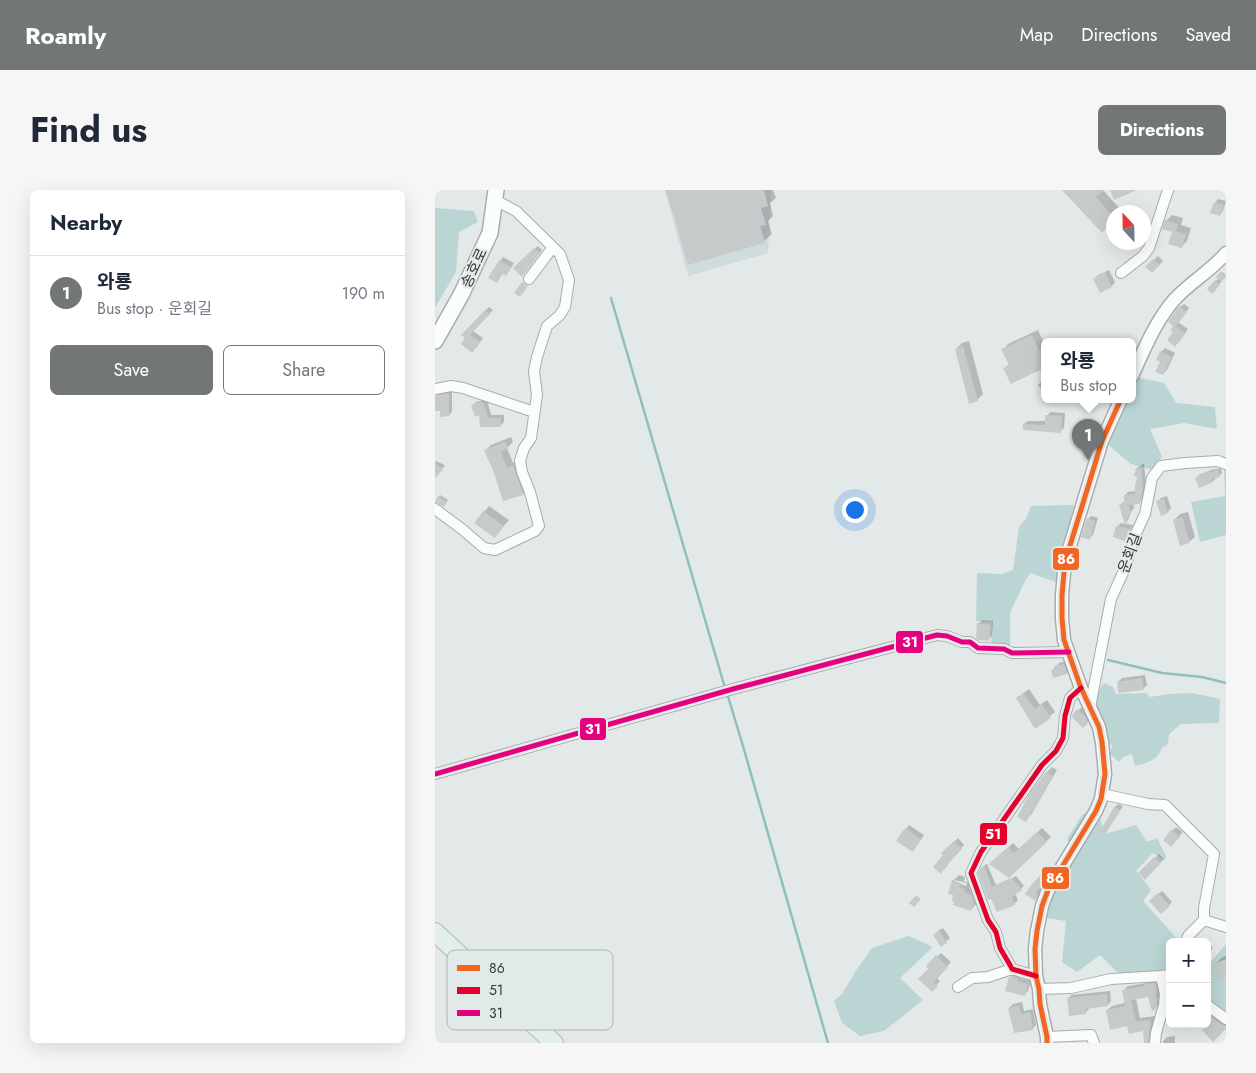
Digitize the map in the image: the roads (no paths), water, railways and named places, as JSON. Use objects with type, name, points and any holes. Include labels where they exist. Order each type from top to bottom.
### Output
[{"type":"highway","points":[[435,932],[454,950]]},
{"type":"highway","points":[[435,947],[447,958]]},
{"type":"highway","points":[[528,1030],[543,1043]]},
{"type":"highway","points":[[540,1030],[554,1043]]},
{"type":"main road","name":"송호로","points":[[435,341],[461,295],[490,233],[495,195]]},
{"type":"street","points":[[1121,273],[1143,256],[1149,248],[1168,190]]},
{"type":"street","points":[[435,509],[484,548],[495,550],[535,531],[539,526],[520,461],[524,448],[531,438],[537,395],[534,371],[537,357],[547,326],[559,316],[565,307],[569,280],[560,254],[516,211],[495,195]]},
{"type":"street","points":[[529,279],[553,248]]},
{"type":"street","points":[[1136,368],[1161,316],[1175,299],[1226,253]]},
{"type":"street","points":[[435,389],[451,386],[463,388],[534,412]]},
{"type":"street","points":[[1094,1043],[1091,1035],[1047,1040],[1039,1004],[1035,949],[1037,930],[1047,890],[1096,811],[1102,794],[1105,774],[1099,727],[1081,688],[1064,640],[1062,618],[1065,562],[1102,441],[1119,403]]},
{"type":"street","name":"운회길","points":[[1090,707],[1111,599],[1126,566],[1132,542],[1145,514],[1152,478],[1161,466],[1218,461],[1226,464]]},
{"type":"street","points":[[435,774],[726,691],[937,635],[947,636],[961,642],[970,642],[977,648],[1004,649],[1012,653],[1069,652]]},
{"type":"street","points":[[1081,688],[1070,698],[1065,716],[1063,738],[1056,751],[1042,765],[981,852],[971,872],[987,920],[996,932],[1000,948],[1012,969],[1037,982],[1071,988],[1111,978],[1166,975]]},
{"type":"street","points":[[1102,794],[1148,804],[1165,805],[1214,854],[1204,908],[1204,920],[1187,938]]},
{"type":"street","points":[[1204,920],[1226,927]]},
{"type":"street","points":[[958,987],[972,978],[989,978],[1012,969]]},
{"type":"street","points":[[1155,1043],[1164,1005],[1167,983]]},
{"type":"street","points":[[1211,1007],[1226,1019]]},
{"type":"waterway","points":[[611,298],[725,688]]},
{"type":"waterway","points":[[1108,660],[1162,673],[1202,677],[1226,683]]},
{"type":"waterway","points":[[727,693],[828,1043]]},
{"type":"place","name":"와룡","points":[[1088,460]]}]
